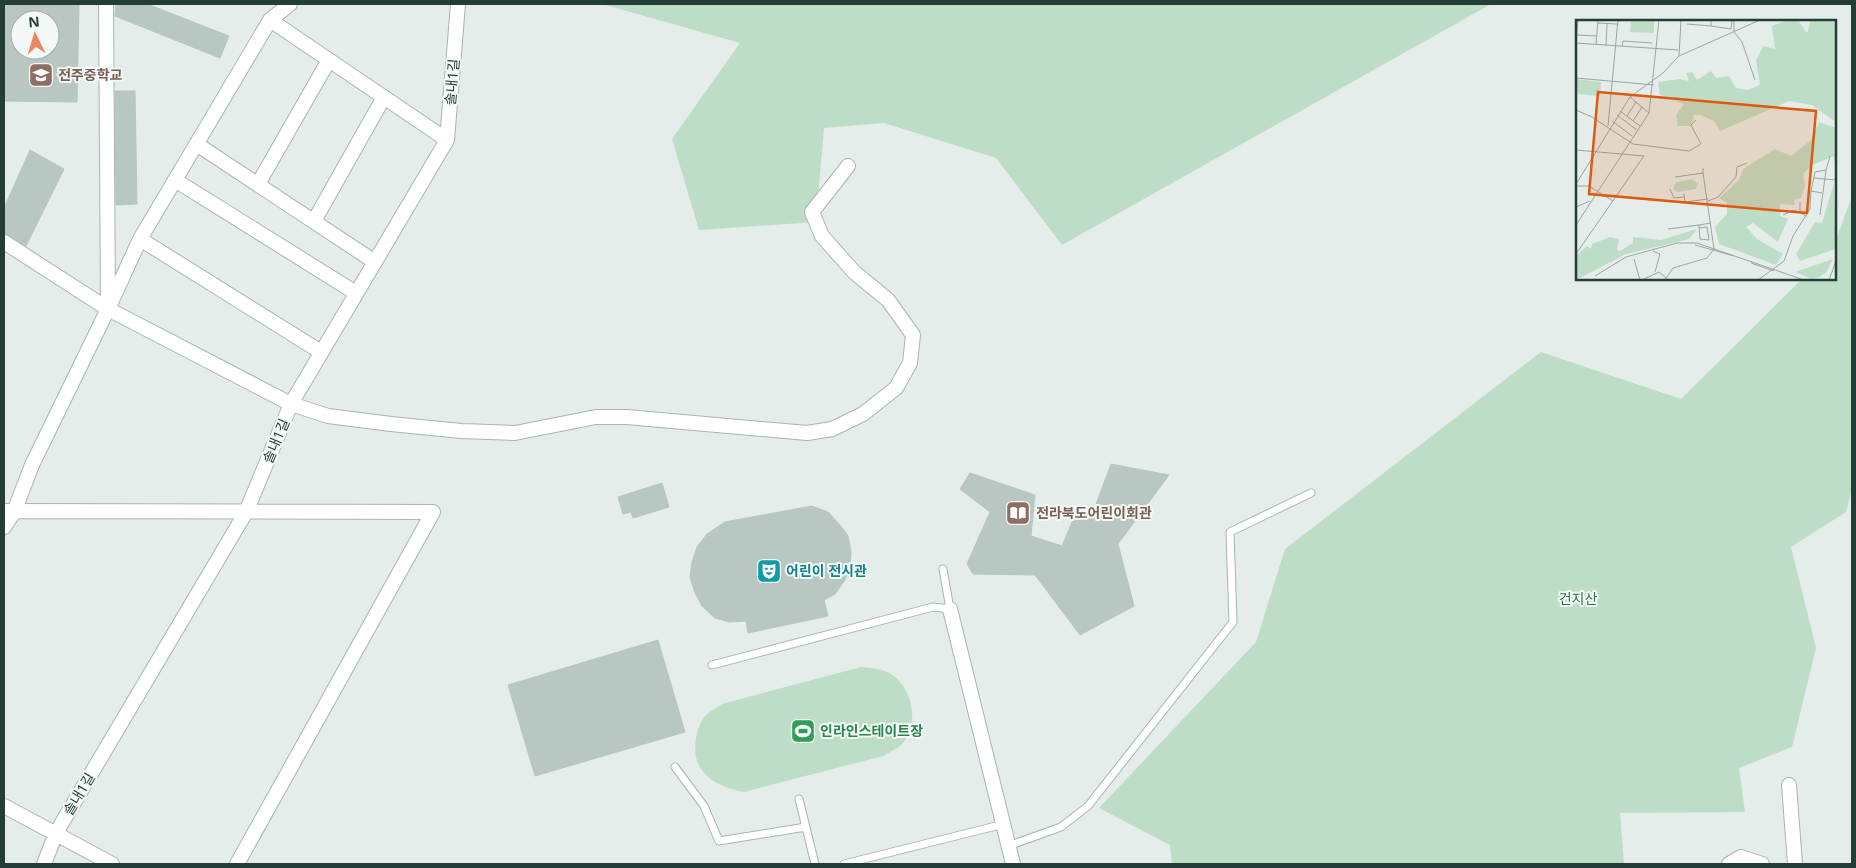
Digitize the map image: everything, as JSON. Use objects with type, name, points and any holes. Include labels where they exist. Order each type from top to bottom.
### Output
[{"type":"street","points":[[106,4],[108,309]]},
{"type":"street","points":[[4,527],[9,512],[140,239],[198,145],[270,20],[290,4]]},
{"type":"street","name":"솔내1길","points":[[44,864],[56,833],[246,512],[291,404],[447,140],[458,4]]},
{"type":"street","points":[[270,20],[447,140]]},
{"type":"street","points":[[258,184],[329,60]]},
{"type":"street","points":[[314,221],[384,97]]},
{"type":"street","points":[[198,145],[375,262]]},
{"type":"street","points":[[4,242],[108,309],[291,404],[328,416],[461,431],[515,433],[596,416],[627,417],[807,434],[832,429],[864,414],[896,388],[910,363],[912,335],[888,300],[854,272],[822,236],[812,212],[848,166]]},
{"type":"street","points":[[175,180],[356,293]]},
{"type":"street","points":[[140,239],[321,352]]},
{"type":"street","points":[[9,512],[433,512],[237,864]]},
{"type":"street","points":[[950,608],[1013,864]]},
{"type":"street","points":[[1789,785],[1795,864]]},
{"type":"street","points":[[4,806],[112,864]]},
{"type":"street","points":[[1729,864],[1741,857],[1762,864]]},
{"type":"lane","points":[[1008,846],[1061,827],[1088,806],[1233,622],[1230,532],[1311,494]]},
{"type":"lane","points":[[712,665],[933,607],[950,608],[943,569]]},
{"type":"lane","points":[[675,768],[704,806],[719,841],[806,827]]},
{"type":"lane","points":[[799,799],[815,864]]},
{"type":"lane","points":[[844,864],[1004,824]]},
{"type":"green space","points":[[602,4],[1491,4],[1062,245],[996,158],[884,123],[824,128],[816,222],[699,230],[672,139],[740,43]]},
{"type":"green space","name":"건지산","points":[[1852,196],[1852,489],[1846,512],[1791,547],[1816,648],[1792,747],[1739,768],[1745,812],[1620,813],[1624,864],[1172,864],[1170,845],[1099,808],[1256,642],[1285,549],[1541,352],[1681,399],[1801,280],[1836,280],[1836,240]]},
{"type":"green space","name":"인라인스테이트장","points":[[861,667],[880,669],[891,674],[898,680],[909,697],[912,716],[911,726],[903,743],[896,749],[883,756],[744,792],[715,782],[701,769],[695,751],[697,732],[700,723],[706,715],[718,706]]},
{"type":"building","name":"전주중학교","points":[[4,4],[79,4],[77,102],[4,101]]},
{"type":"building","points":[[116,4],[147,4],[229,36],[220,58],[115,16]]},
{"type":"building","points":[[115,91],[135,91],[137,204],[116,205]]},
{"type":"building","points":[[30,150],[64,169],[26,246],[4,233],[4,208]]},
{"type":"building","points":[[1111,464],[1169,475],[1118,544],[1134,606],[1080,635],[1035,575],[973,574],[967,564],[990,512],[960,489],[970,473],[1035,495],[1031,536],[1062,546],[1078,508],[1092,515]]},
{"type":"building","points":[[662,483],[669,507],[633,518],[631,512],[623,514],[618,497]]},
{"type":"building","name":"어린이 전시관","points":[[812,506],[828,512],[840,525],[848,536],[851,552],[850,566],[845,580],[835,594],[824,600],[828,616],[748,633],[746,621],[729,622],[715,618],[702,606],[690,577],[697,547],[707,534],[725,522]]},
{"type":"building","points":[[658,640],[685,732],[535,776],[508,685]]},
{"type":"place","name":"전주중학교","points":[[41,75]]},
{"type":"place","name":"전라북도어린이회관","points":[[1018,513]]},
{"type":"place","name":"어린이 전시관","points":[[769,571]]},
{"type":"place","name":"인라인스테이트장","points":[[803,731]]}]
